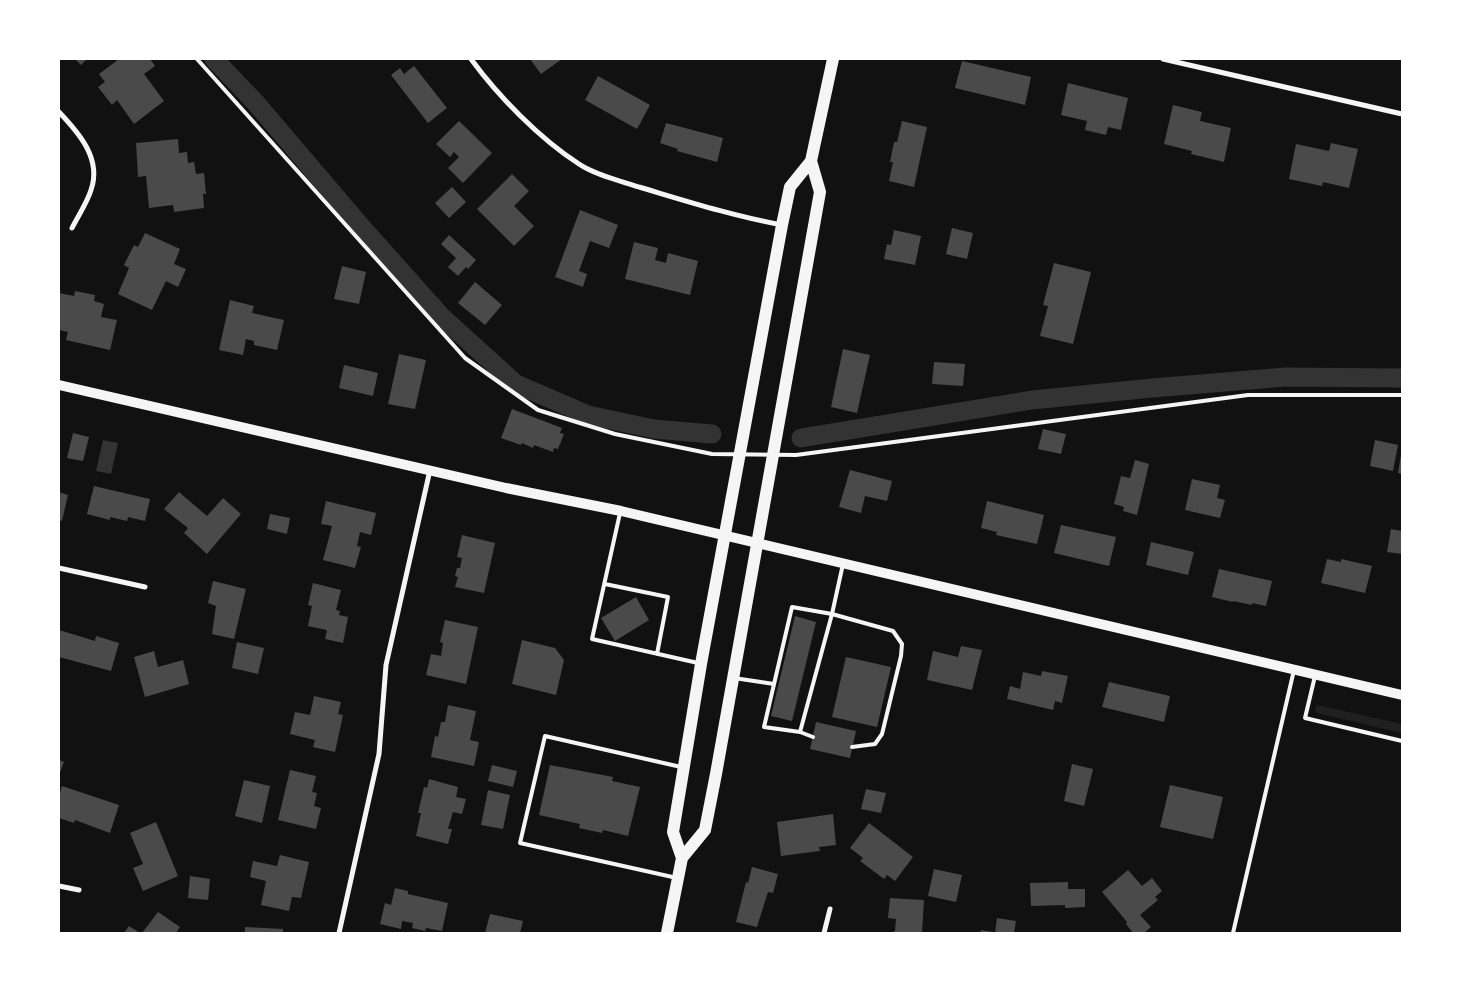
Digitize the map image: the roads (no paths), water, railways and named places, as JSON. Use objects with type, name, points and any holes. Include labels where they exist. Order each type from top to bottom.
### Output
[{"type":"main road","points":[[667,933],[682,858],[673,832],[701,664],[782,225],[790,187],[811,161],[834,59]]},
{"type":"main road","points":[[682,858],[705,830],[820,192],[811,161]]},
{"type":"main road","points":[[59,385],[430,470],[621,511],[1402,695]]},
{"type":"street","points":[[471,59],[519,114],[580,166],[689,202],[755,220],[782,225]]},
{"type":"street","points":[[1162,59],[1402,114]]},
{"type":"street","points":[[59,112],[76,130],[88,148],[94,174],[91,192],[72,228]]},
{"type":"street","points":[[339,933],[379,754],[386,665],[430,470]]},
{"type":"street","points":[[59,568],[144,588]]},
{"type":"street","points":[[59,886],[79,890]]},
{"type":"street","points":[[824,933],[830,909]]},
{"type":"lane","points":[[197,59],[465,358],[538,410],[615,434],[712,454],[796,455],[1248,394],[1402,395]]},
{"type":"lane","points":[[621,511],[592,639],[701,664]]},
{"type":"lane","points":[[800,732],[832,614],[843,564]]},
{"type":"lane","points":[[604,584],[668,597],[657,654]]},
{"type":"lane","points":[[813,736],[800,732],[764,727],[792,607],[832,614],[894,631],[902,644],[882,734],[875,744],[852,747]]},
{"type":"lane","points":[[1233,933],[1294,670]]},
{"type":"lane","points":[[1315,674],[1305,718],[1402,741]]},
{"type":"lane","points":[[732,678],[774,684]]},
{"type":"lane","points":[[679,878],[520,843],[545,736],[684,768]]},
{"type":"waterway","points":[[214,59],[255,102],[359,224],[442,317],[516,384],[588,415],[654,429],[712,434]]},
{"type":"waterway","points":[[801,438],[1032,400],[1152,388],[1286,377],[1402,378]]}]
